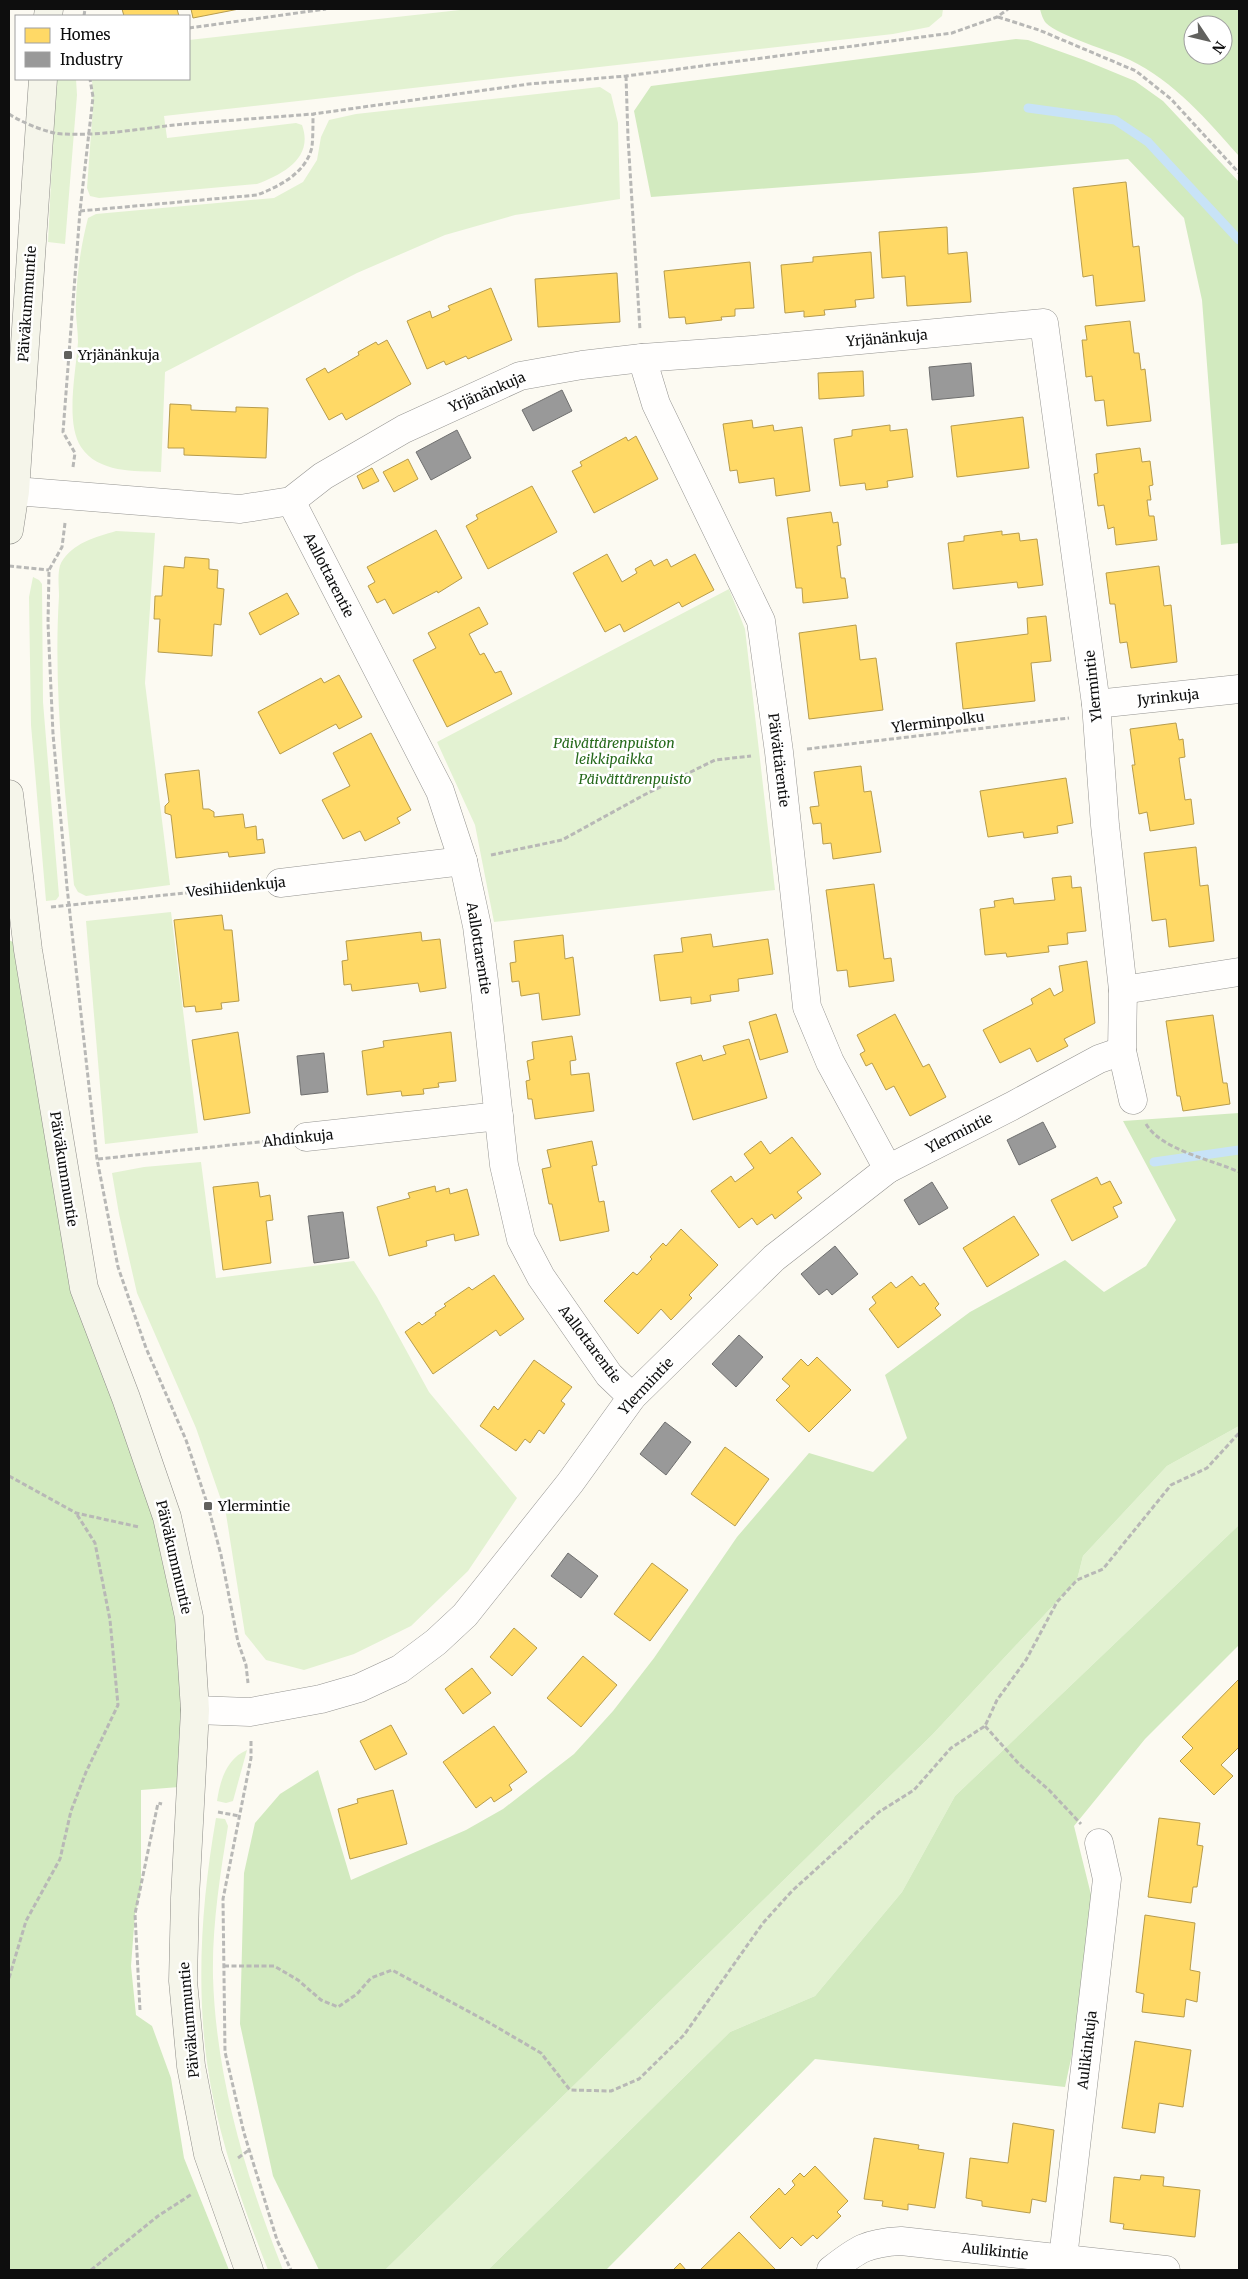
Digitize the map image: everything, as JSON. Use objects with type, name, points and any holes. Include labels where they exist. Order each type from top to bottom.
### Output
[{"type":"street","name":"Päiväkummuntie","points":[[9,530],[14,491],[43,80]]},
{"type":"street","name":"Yrjänänkuja","points":[[292,501],[323,476],[404,429],[520,376],[642,358],[752,350],[1044,323]]},
{"type":"street","name":"Ylermintie","points":[[1044,323],[1096,704],[1105,825],[1123,990],[1122,1051],[1133,1100]]},
{"type":"street","name":"Päivättärentie","points":[[642,358],[656,404],[761,621],[779,752],[807,1006],[830,1062],[888,1169]]},
{"type":"street","points":[[14,491],[240,509],[292,501]]},
{"type":"street","name":"Aallottarentie","points":[[292,501],[440,791],[463,861],[481,953],[504,1165],[521,1240],[527,1255],[609,1375],[632,1397]]},
{"type":"street","name":"Jyrinkuja","points":[[1096,704],[1239,689]]},
{"type":"street","name":"Päiväkummuntie","points":[[9,794],[22,911],[84,1288],[129,1408],[171,1534],[189,1617],[195,1710],[185,1898],[183,1981],[191,2066],[208,2154],[249,2270]]},
{"type":"street","name":"Vesihiidenkuja","points":[[280,883],[463,861]]},
{"type":"street","points":[[1123,990],[1239,972]]},
{"type":"street","name":"Ylermintie","points":[[195,1710],[250,1712],[321,1699],[359,1688],[400,1669],[436,1642],[465,1615],[565,1489],[632,1397],[774,1258],[888,1169],[1100,1059],[1122,1051]]},
{"type":"street","name":"Ahdinkuja","points":[[306,1137],[499,1116]]},
{"type":"street","name":"Aulikinkuja","points":[[1063,2258],[1107,1879],[1099,1843]]},
{"type":"street","name":"Aulikintie","points":[[831,2270],[852,2253],[875,2243],[900,2241],[1166,2270]]},
{"type":"path","points":[[190,28],[326,9]]},
{"type":"path","points":[[9,114],[18,120],[61,134],[103,133],[184,124],[313,114],[529,84],[626,76],[952,33],[997,17],[1008,9]]},
{"type":"path","points":[[997,17],[1039,30],[1136,71],[1171,98],[1239,173]]},
{"type":"path","points":[[626,76],[628,138],[642,358]]},
{"type":"path","points":[[90,80],[93,97],[80,211],[63,432],[75,453],[62,547],[49,570],[48,623],[53,734],[97,1159],[118,1267],[146,1348],[186,1440],[208,1506],[221,1555],[238,1642],[246,1665],[251,1758],[223,1900],[225,2052],[249,2150],[277,2240],[291,2270]]},
{"type":"path","points":[[80,211],[257,195],[281,186],[301,169],[312,148],[313,114]]},
{"type":"path","points":[[9,566],[49,570]]},
{"type":"path","name":"Ylerminpolku","points":[[463,861],[562,840],[644,795],[715,760],[1077,717],[1096,704]]},
{"type":"path","name":"Vesihiidenkuja","points":[[22,911],[280,883]]},
{"type":"path","points":[[1133,1100],[1149,1130],[1182,1152],[1239,1172]]},
{"type":"path","name":"Ahdinkuja","points":[[97,1159],[306,1137]]},
{"type":"path","points":[[224,1966],[274,1966],[298,1980],[321,2000],[338,2007],[357,1994],[371,1978],[392,1970],[541,2053],[570,2090],[611,2091],[639,2079],[684,2035],[763,1923],[792,1891],[879,1812],[914,1790],[951,1748],[985,1726],[997,1700],[1026,1660],[1057,1602],[1077,1580],[1103,1569],[1171,1485],[1207,1468],[1239,1434]]},
{"type":"path","points":[[9,1476],[76,1513],[171,1534]]},
{"type":"path","points":[[9,1978],[26,1921],[60,1859],[71,1811],[118,1705],[110,1620],[95,1543],[76,1513]]},
{"type":"path","points":[[985,1726],[1019,1764],[1049,1790],[1099,1843]]},
{"type":"path","points":[[91,2270],[158,2216],[186,2198],[249,2150]]},
{"type":"green space","points":[[469,9],[943,9],[942,16],[929,27],[893,34],[164,116],[167,138],[296,123],[302,125],[305,137],[304,147],[300,156],[286,170],[257,184],[99,198],[90,196],[87,188],[93,107],[92,80],[190,80],[190,40]]},
{"type":"green space","points":[[1040,9],[1239,9],[1239,156],[1176,90],[1161,79],[1130,60],[1062,33],[1045,22]]},
{"type":"green space","points":[[1016,39],[1028,40],[1135,81],[1163,101],[1239,182],[1239,543],[1221,545],[1202,300],[1184,218],[1128,159],[974,173],[651,197],[634,111],[651,86]]},
{"type":"green space","points":[[56,80],[76,80],[77,95],[65,244],[48,242]]},
{"type":"green space","points":[[600,87],[611,94],[618,123],[620,199],[515,215],[445,235],[357,273],[165,372],[161,472],[129,471],[107,466],[97,462],[81,447],[76,437],[72,411],[78,342],[77,280],[88,218],[96,214],[274,198],[303,182],[317,160],[321,137],[329,120],[356,114]]},
{"type":"green space","points":[[116,531],[155,533],[145,683],[170,885],[86,896],[78,892],[74,885],[64,777],[58,668],[59,575],[61,563],[71,550],[85,542]]},
{"type":"green space","points":[[33,577],[42,584],[43,702],[59,896],[56,900],[46,901],[31,725],[29,597]]},
{"type":"green space","name":"Päivättärenpuisto","points":[[729,589],[745,629],[775,890],[494,922],[475,825],[437,742]]},
{"type":"green space","points":[[171,912],[198,1133],[105,1144],[86,921]]},
{"type":"green space","points":[[9,940],[28,950],[84,1288],[167,1517],[192,1786],[141,1790],[141,1888],[135,1914],[131,1966],[136,2015],[152,2026],[171,2078],[184,2158],[229,2270],[9,2270]]},
{"type":"green space","points":[[1239,1113],[1239,1426],[1167,1466],[1083,1556],[1077,1580],[932,1735],[385,2270],[319,2270],[273,2176],[240,2024],[244,1873],[255,1823],[280,1794],[318,1770],[351,1880],[466,1830],[503,1809],[574,1754],[613,1711],[654,1658],[737,1537],[809,1453],[873,1472],[907,1438],[885,1375],[970,1312],[1065,1260],[1104,1292],[1146,1266],[1176,1220],[1123,1121]]},
{"type":"green space","points":[[201,1162],[216,1278],[354,1261],[377,1297],[429,1392],[517,1498],[468,1571],[411,1626],[354,1654],[304,1670],[266,1660],[245,1634],[226,1514],[196,1428],[137,1293],[119,1214],[112,1173],[144,1167]]},
{"type":"green space","points":[[1239,1426],[1239,1525],[955,1796],[902,1892],[815,1996],[730,2032],[488,2270],[385,2270],[932,1735],[1077,1580],[1083,1556],[1167,1466]]},
{"type":"green space","points":[[1239,1525],[1239,1645],[1145,1739],[1074,1826],[1099,1927],[1065,2087],[815,2059],[606,2270],[488,2270],[730,2032],[815,1996],[902,1892],[955,1796]]},
{"type":"green space","points":[[247,1750],[233,1801],[226,1803],[217,1801],[225,1771],[234,1759]]},
{"type":"green space","points":[[216,1818],[225,1819],[228,1826],[217,1901],[213,1958],[215,2015],[220,2052],[235,2126],[245,2163],[283,2270],[268,2270],[232,2168],[211,2090],[204,2032],[201,1971],[204,1909]]},
{"type":"building: Homes","points":[[122,9],[177,9],[179,15],[124,15]]},
{"type":"building: Homes","points":[[191,9],[239,9],[193,18]]},
{"type":"building: Homes","points":[[1126,182],[1133,247],[1139,246],[1145,301],[1096,306],[1093,275],[1083,277],[1073,188]]},
{"type":"building: Homes","points":[[947,227],[948,254],[967,252],[971,302],[907,306],[905,276],[882,278],[879,232]]},
{"type":"building: Homes","points":[[871,252],[874,298],[855,300],[856,307],[824,310],[825,315],[804,317],[804,311],[785,313],[781,265],[813,262],[813,257]]},
{"type":"building: Homes","points":[[750,262],[754,308],[735,309],[735,316],[721,317],[722,320],[686,324],[685,317],[669,318],[664,271]]},
{"type":"building: Homes","points":[[617,273],[620,322],[538,327],[535,279]]},
{"type":"building: Homes","points":[[491,288],[512,340],[468,359],[466,356],[446,365],[444,361],[427,369],[407,321],[430,311],[432,318],[450,310],[448,306]]},
{"type":"building: Homes","points":[[1130,321],[1134,353],[1139,353],[1141,370],[1145,369],[1151,421],[1107,426],[1104,400],[1095,401],[1092,376],[1086,377],[1082,340],[1087,340],[1085,326]]},
{"type":"building: Homes","points":[[387,340],[411,384],[346,420],[342,413],[329,420],[306,379],[325,368],[328,373],[359,355],[358,352],[376,342],[378,345]]},
{"type":"building: Homes","points":[[863,371],[864,396],[819,399],[818,373]]},
{"type":"building: Homes","points":[[170,404],[191,405],[191,410],[236,412],[236,407],[268,408],[266,458],[184,455],[184,448],[168,448]]},
{"type":"building: Homes","points":[[1023,417],[1029,468],[957,477],[951,426]]},
{"type":"building: Homes","points":[[752,420],[753,428],[773,425],[774,431],[802,427],[810,491],[776,496],[774,478],[739,483],[737,470],[730,471],[723,424]]},
{"type":"building: Homes","points":[[890,425],[890,431],[907,429],[913,477],[887,481],[888,487],[866,490],[865,483],[840,486],[834,439],[852,436],[852,430]]},
{"type":"building: Homes","points":[[636,436],[658,479],[594,513],[572,471],[582,466],[580,462],[626,437],[628,441]]},
{"type":"building: Homes","points":[[1140,448],[1142,462],[1150,461],[1153,485],[1149,486],[1151,500],[1147,500],[1149,516],[1154,516],[1157,540],[1116,545],[1114,527],[1108,529],[1104,505],[1098,506],[1094,474],[1098,473],[1096,454]]},
{"type":"building: Homes","points":[[408,459],[418,479],[394,492],[383,472]]},
{"type":"building: Homes","points":[[372,468],[379,481],[363,489],[357,476]]},
{"type":"building: Homes","points":[[532,486],[557,532],[488,569],[466,526],[478,519],[476,515]]},
{"type":"building: Homes","points":[[831,512],[833,523],[838,522],[841,545],[837,546],[841,578],[845,578],[848,598],[803,603],[802,588],[796,588],[787,518]]},
{"type":"building: Homes","points":[[436,530],[462,578],[438,593],[437,591],[393,614],[385,599],[377,603],[368,586],[375,582],[367,567]]},
{"type":"building: Homes","points":[[1002,531],[1002,535],[1019,533],[1020,541],[1037,539],[1043,585],[1018,588],[1017,582],[953,589],[948,543],[964,541],[964,536]]},
{"type":"building: Homes","points":[[607,554],[622,582],[637,573],[635,569],[651,560],[654,566],[667,559],[671,567],[695,554],[714,590],[682,607],[679,602],[624,632],[620,624],[605,632],[573,573]]},
{"type":"building: Homes","points":[[185,557],[209,559],[209,569],[218,570],[217,588],[224,589],[221,625],[214,624],[212,656],[158,652],[160,619],[154,619],[155,596],[162,596],[164,566],[184,568]]},
{"type":"building: Homes","points":[[1159,566],[1164,606],[1171,605],[1177,662],[1131,668],[1127,642],[1120,643],[1115,604],[1110,604],[1106,573]]},
{"type":"building: Homes","points":[[287,593],[299,614],[260,635],[249,613]]},
{"type":"building: Homes","points":[[479,607],[488,624],[469,634],[480,655],[484,653],[495,673],[501,671],[512,694],[447,727],[413,660],[436,648],[428,633]]},
{"type":"building: Homes","points":[[1046,616],[1051,661],[1031,663],[1035,701],[963,709],[956,643],[1028,634],[1027,618]]},
{"type":"building: Homes","points":[[856,625],[860,660],[876,658],[883,710],[809,719],[799,633]]},
{"type":"building: Homes","points":[[339,675],[362,717],[339,729],[336,724],[280,754],[258,712],[321,678],[324,683]]},
{"type":"building: Homes","points":[[1176,723],[1179,740],[1183,739],[1185,757],[1179,758],[1185,800],[1191,799],[1194,824],[1150,831],[1147,812],[1139,814],[1132,765],[1135,765],[1130,729]]},
{"type":"building: Homes","points":[[371,733],[411,810],[397,818],[400,823],[365,841],[360,831],[343,839],[322,800],[350,786],[333,753]]},
{"type":"building: Homes","points":[[861,766],[864,792],[871,791],[881,852],[833,859],[831,843],[823,844],[821,823],[813,824],[810,807],[819,806],[814,772]]},
{"type":"building: Homes","points":[[199,770],[203,809],[209,809],[214,812],[214,817],[243,814],[245,828],[256,826],[257,840],[263,839],[265,853],[229,857],[228,852],[176,858],[171,815],[165,813],[165,806],[169,802],[165,774]]},
{"type":"building: Homes","points":[[1066,778],[1073,823],[1057,826],[1058,833],[1024,838],[1023,832],[988,837],[980,791]]},
{"type":"building: Homes","points":[[1196,847],[1200,886],[1208,885],[1214,941],[1169,947],[1166,919],[1152,921],[1144,853]]},
{"type":"building: Homes","points":[[1071,876],[1072,888],[1081,887],[1086,931],[1067,933],[1068,944],[1048,946],[1049,952],[1007,957],[1006,953],[985,955],[980,909],[995,907],[994,901],[1013,898],[1014,904],[1055,900],[1052,878]]},
{"type":"building: Homes","points":[[874,884],[884,959],[891,958],[894,981],[849,987],[847,970],[837,971],[826,890]]},
{"type":"building: Homes","points":[[222,915],[224,930],[232,930],[239,1001],[221,1003],[222,1009],[196,1012],[195,1006],[184,1007],[174,920]]},
{"type":"building: Homes","points":[[421,932],[422,941],[440,939],[446,988],[420,992],[418,983],[352,991],[351,984],[344,985],[342,961],[348,960],[346,941]]},
{"type":"building: Homes","points":[[711,934],[713,947],[768,939],[773,974],[738,979],[739,991],[710,995],[711,1001],[691,1004],[691,997],[660,1001],[654,955],[683,952],[681,938]]},
{"type":"building: Homes","points":[[563,935],[565,959],[573,957],[580,1015],[542,1020],[539,993],[521,996],[519,981],[512,982],[510,963],[516,962],[514,941]]},
{"type":"building: Homes","points":[[1087,961],[1095,1023],[1064,1039],[1068,1046],[1037,1062],[1030,1048],[1000,1063],[983,1030],[1033,1004],[1031,999],[1050,988],[1054,996],[1063,991],[1059,966]]},
{"type":"building: Homes","points":[[776,1014],[788,1052],[760,1060],[749,1022]]},
{"type":"building: Homes","points":[[895,1014],[923,1067],[929,1064],[946,1097],[910,1116],[894,1086],[886,1090],[872,1063],[866,1066],[860,1054],[865,1051],[857,1035]]},
{"type":"building: Homes","points":[[1213,1015],[1223,1083],[1227,1083],[1230,1104],[1183,1111],[1180,1096],[1177,1096],[1166,1021]]},
{"type":"building: Homes","points":[[238,1032],[250,1113],[204,1120],[192,1040]]},
{"type":"building: Homes","points":[[451,1032],[456,1081],[438,1083],[439,1087],[423,1089],[424,1094],[402,1096],[401,1091],[367,1095],[362,1051],[384,1047],[383,1041]]},
{"type":"building: Homes","points":[[572,1036],[576,1060],[570,1061],[571,1075],[589,1073],[594,1111],[535,1119],[532,1099],[528,1099],[526,1081],[530,1080],[527,1061],[534,1059],[532,1042]]},
{"type":"building: Homes","points":[[749,1039],[767,1098],[693,1120],[676,1063],[701,1055],[703,1061],[726,1054],[723,1046]]},
{"type":"building: Homes","points":[[792,1137],[821,1174],[797,1192],[802,1198],[775,1219],[772,1214],[757,1225],[752,1218],[739,1228],[711,1191],[731,1176],[735,1182],[754,1168],[744,1154],[761,1141],[770,1154]]},
{"type":"building: Homes","points":[[592,1141],[597,1165],[592,1166],[599,1202],[604,1201],[609,1231],[560,1241],[552,1204],[549,1204],[542,1169],[551,1167],[547,1150]]},
{"type":"building: Homes","points":[[1097,1177],[1101,1185],[1110,1181],[1122,1203],[1113,1207],[1118,1217],[1072,1241],[1051,1200]]},
{"type":"building: Homes","points":[[258,1182],[260,1197],[270,1195],[273,1220],[266,1221],[271,1263],[223,1270],[213,1187]]},
{"type":"building: Homes","points":[[435,1186],[436,1192],[449,1188],[450,1194],[467,1189],[479,1235],[455,1241],[454,1234],[426,1241],[427,1246],[389,1256],[377,1207],[410,1198],[408,1193]]},
{"type":"building: Homes","points":[[1014,1216],[1039,1255],[987,1287],[963,1248]]},
{"type":"building: Homes","points":[[681,1229],[718,1265],[689,1295],[692,1298],[671,1320],[661,1309],[638,1334],[604,1301],[633,1272],[637,1275],[652,1259],[650,1257],[663,1243],[666,1246]]},
{"type":"building: Homes","points":[[494,1275],[524,1319],[500,1336],[496,1330],[433,1374],[405,1332],[419,1322],[422,1325],[446,1306],[444,1304],[469,1287],[472,1290]]},
{"type":"building: Homes","points":[[912,1276],[920,1286],[924,1283],[939,1304],[935,1308],[941,1315],[898,1348],[869,1309],[876,1303],[872,1297],[891,1282],[896,1288]]},
{"type":"building: Homes","points":[[817,1357],[851,1390],[809,1432],[776,1400],[790,1386],[782,1379],[801,1359],[808,1366]]},
{"type":"building: Homes","points":[[534,1360],[572,1387],[561,1401],[565,1404],[544,1434],[539,1430],[530,1443],[525,1439],[516,1451],[480,1426],[494,1406],[498,1410]]},
{"type":"building: Homes","points":[[725,1447],[769,1479],[735,1526],[691,1494]]},
{"type":"building: Homes","points":[[652,1563],[688,1590],[650,1641],[614,1614]]},
{"type":"building: Homes","points":[[514,1628],[537,1648],[512,1676],[490,1657]]},
{"type":"building: Homes","points":[[583,1656],[617,1685],[581,1727],[547,1698]]},
{"type":"building: Homes","points":[[472,1668],[491,1693],[463,1714],[445,1689]]},
{"type":"building: Homes","points":[[1239,1679],[1239,1747],[1221,1765],[1233,1776],[1214,1795],[1180,1761],[1193,1748],[1182,1737]]},
{"type":"building: Homes","points":[[391,1725],[407,1754],[375,1770],[360,1741]]},
{"type":"building: Homes","points":[[494,1726],[527,1772],[509,1785],[512,1790],[494,1802],[491,1797],[476,1808],[443,1762]]},
{"type":"building: Homes","points":[[393,1790],[407,1844],[350,1859],[338,1809],[358,1803],[357,1799]]},
{"type":"building: Homes","points":[[1159,1818],[1200,1823],[1197,1845],[1203,1846],[1197,1887],[1193,1887],[1191,1903],[1148,1897]]},
{"type":"building: Homes","points":[[1145,1915],[1195,1923],[1190,1970],[1200,1972],[1197,2002],[1186,1999],[1184,2017],[1142,2012],[1144,1994],[1136,1992]]},
{"type":"building: Homes","points":[[1135,2041],[1191,2050],[1183,2107],[1159,2103],[1155,2133],[1122,2128]]},
{"type":"building: Homes","points":[[1013,2123],[1054,2130],[1046,2202],[1032,2199],[1030,2213],[982,2206],[982,2201],[966,2198],[970,2158],[1008,2163]]},
{"type":"building: Homes","points":[[874,2138],[919,2145],[918,2149],[944,2153],[935,2208],[908,2204],[908,2210],[882,2206],[883,2201],[864,2199]]},
{"type":"building: Homes","points":[[815,2166],[848,2201],[837,2212],[841,2216],[817,2239],[813,2235],[801,2246],[792,2237],[780,2249],[750,2217],[779,2188],[785,2195],[795,2185],[792,2181],[800,2173],[804,2177]]},
{"type":"building: Homes","points":[[1141,2175],[1164,2177],[1163,2186],[1200,2190],[1195,2237],[1123,2229],[1124,2224],[1110,2222],[1114,2177],[1140,2180]]},
{"type":"building: Homes","points":[[739,2232],[776,2270],[700,2270]]},
{"type":"building: Homes","points":[[680,2263],[686,2270],[673,2270]]},
{"type":"building: Industry","points":[[971,363],[974,396],[932,400],[929,367]]},
{"type":"building: Industry","points":[[562,390],[572,411],[533,431],[522,410]]},
{"type":"building: Industry","points":[[457,430],[471,458],[431,480],[416,452]]},
{"type":"building: Industry","points":[[324,1053],[328,1092],[301,1095],[297,1056]]},
{"type":"building: Industry","points":[[1043,1122],[1056,1147],[1019,1165],[1007,1140]]},
{"type":"building: Industry","points":[[932,1182],[948,1208],[919,1225],[904,1200]]},
{"type":"building: Industry","points":[[343,1212],[349,1258],[314,1263],[308,1216]]},
{"type":"building: Industry","points":[[835,1246],[858,1274],[832,1295],[827,1289],[819,1295],[801,1274]]},
{"type":"building: Industry","points":[[739,1335],[763,1357],[736,1387],[712,1364]]},
{"type":"building: Industry","points":[[665,1422],[691,1442],[666,1475],[640,1454]]},
{"type":"building: Industry","points":[[568,1553],[598,1576],[581,1598],[551,1576]]},
{"type":"waterway","points":[[1028,108],[1115,120],[1148,142],[1239,240]]},
{"type":"waterway","points":[[1154,1162],[1239,1150]]},
{"type":"place","name":"Yrjänänkuja","points":[[68,355]]},
{"type":"place","name":"Ylermintie","points":[[208,1506]]},
{"type":"park label","name":"Päivättärenpuiston leikkipaikka","points":[[614,752]]}]
